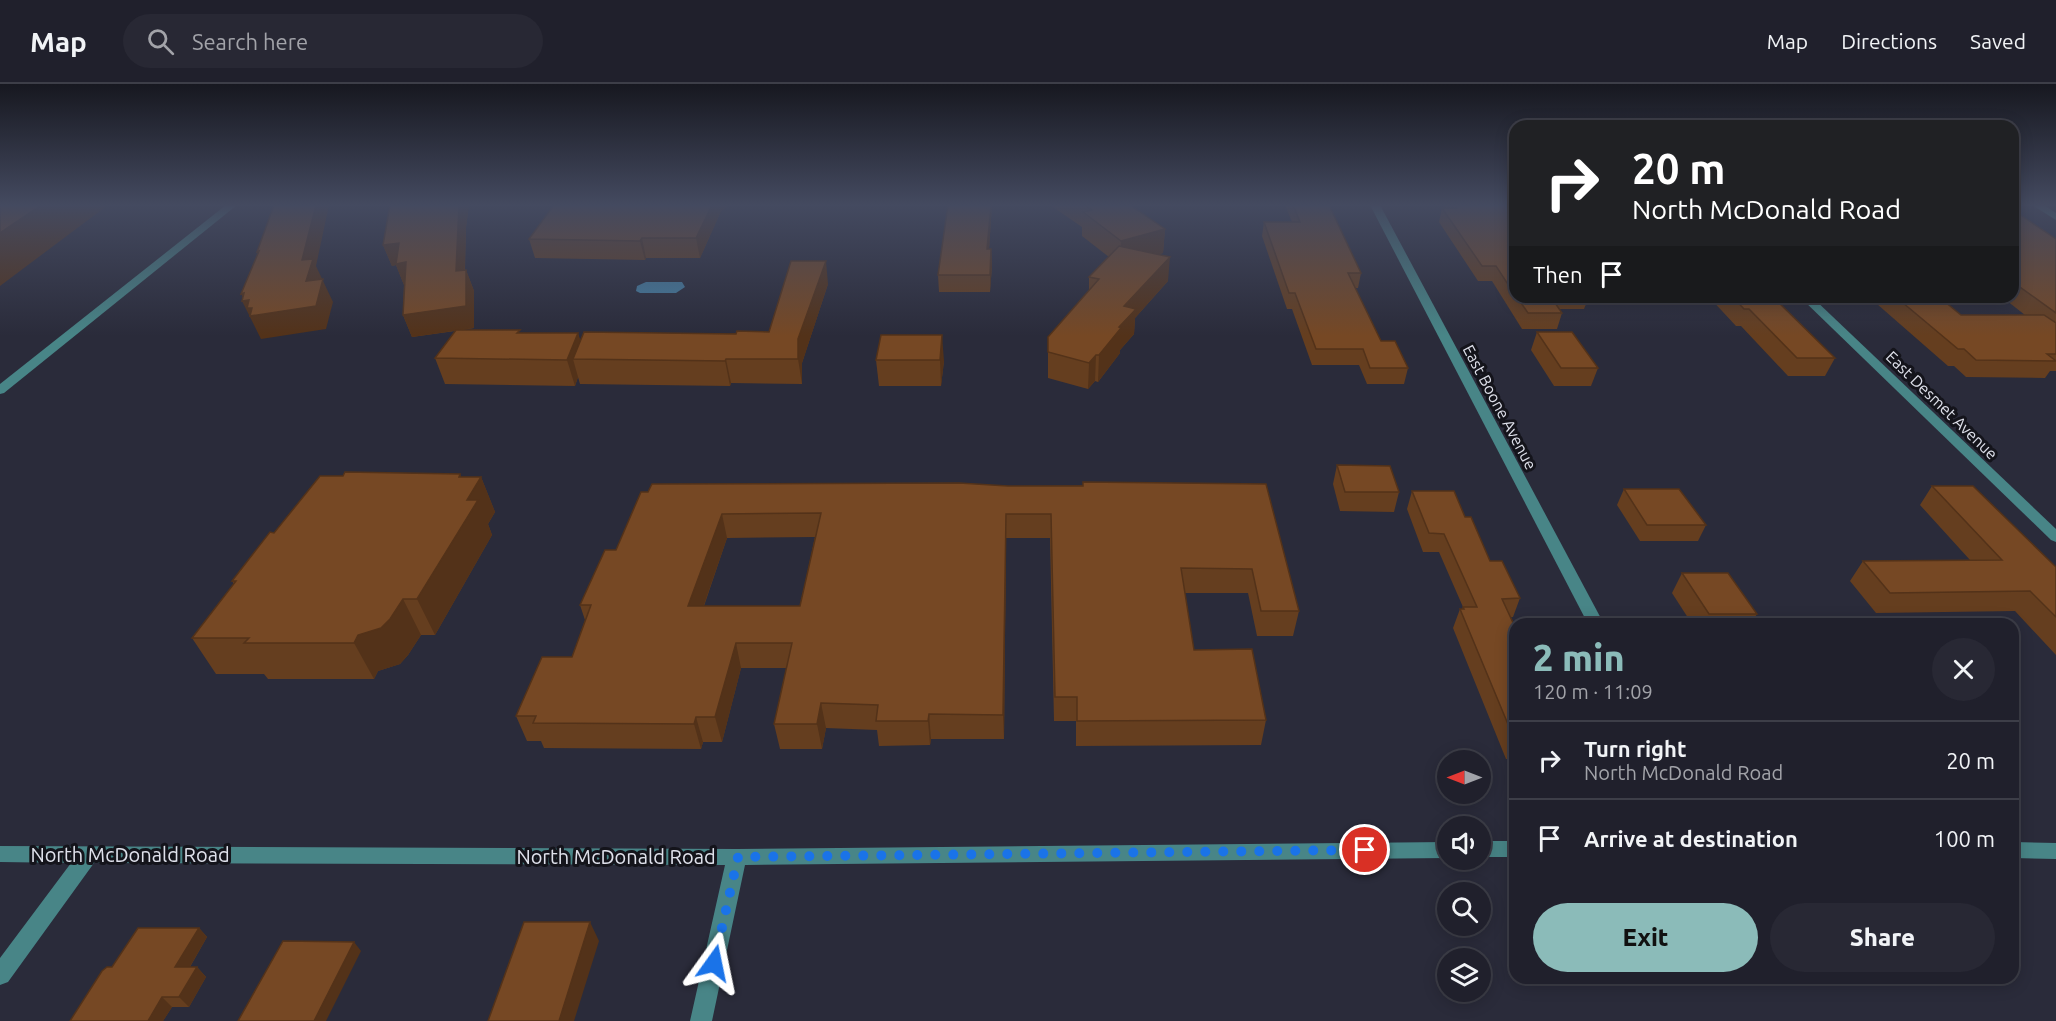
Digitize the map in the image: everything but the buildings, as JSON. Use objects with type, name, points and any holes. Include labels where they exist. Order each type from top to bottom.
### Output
[{"type":"street","points":[[0,390],[177,249]]},
{"type":"street","name":"East Boone Avenue","points":[[1398,249],[1593,618]]},
{"type":"street","name":"East Desmet Avenue","points":[[1812,303],[2056,537]]},
{"type":"street","points":[[1491,849],[1509,849]]},
{"type":"street","name":"North McDonald Road","points":[[0,854],[738,857],[1437,850]]},
{"type":"street","points":[[2019,850],[2056,850]]},
{"type":"street","points":[[0,975],[89,854]]},
{"type":"street","points":[[702,1021],[738,857]]},
{"type":"water","points":[[646,282],[682,282],[685,287],[676,293],[636,291],[637,286]]},
{"type":"route","points":[[714,963],[738,857],[1365,850]]}]
